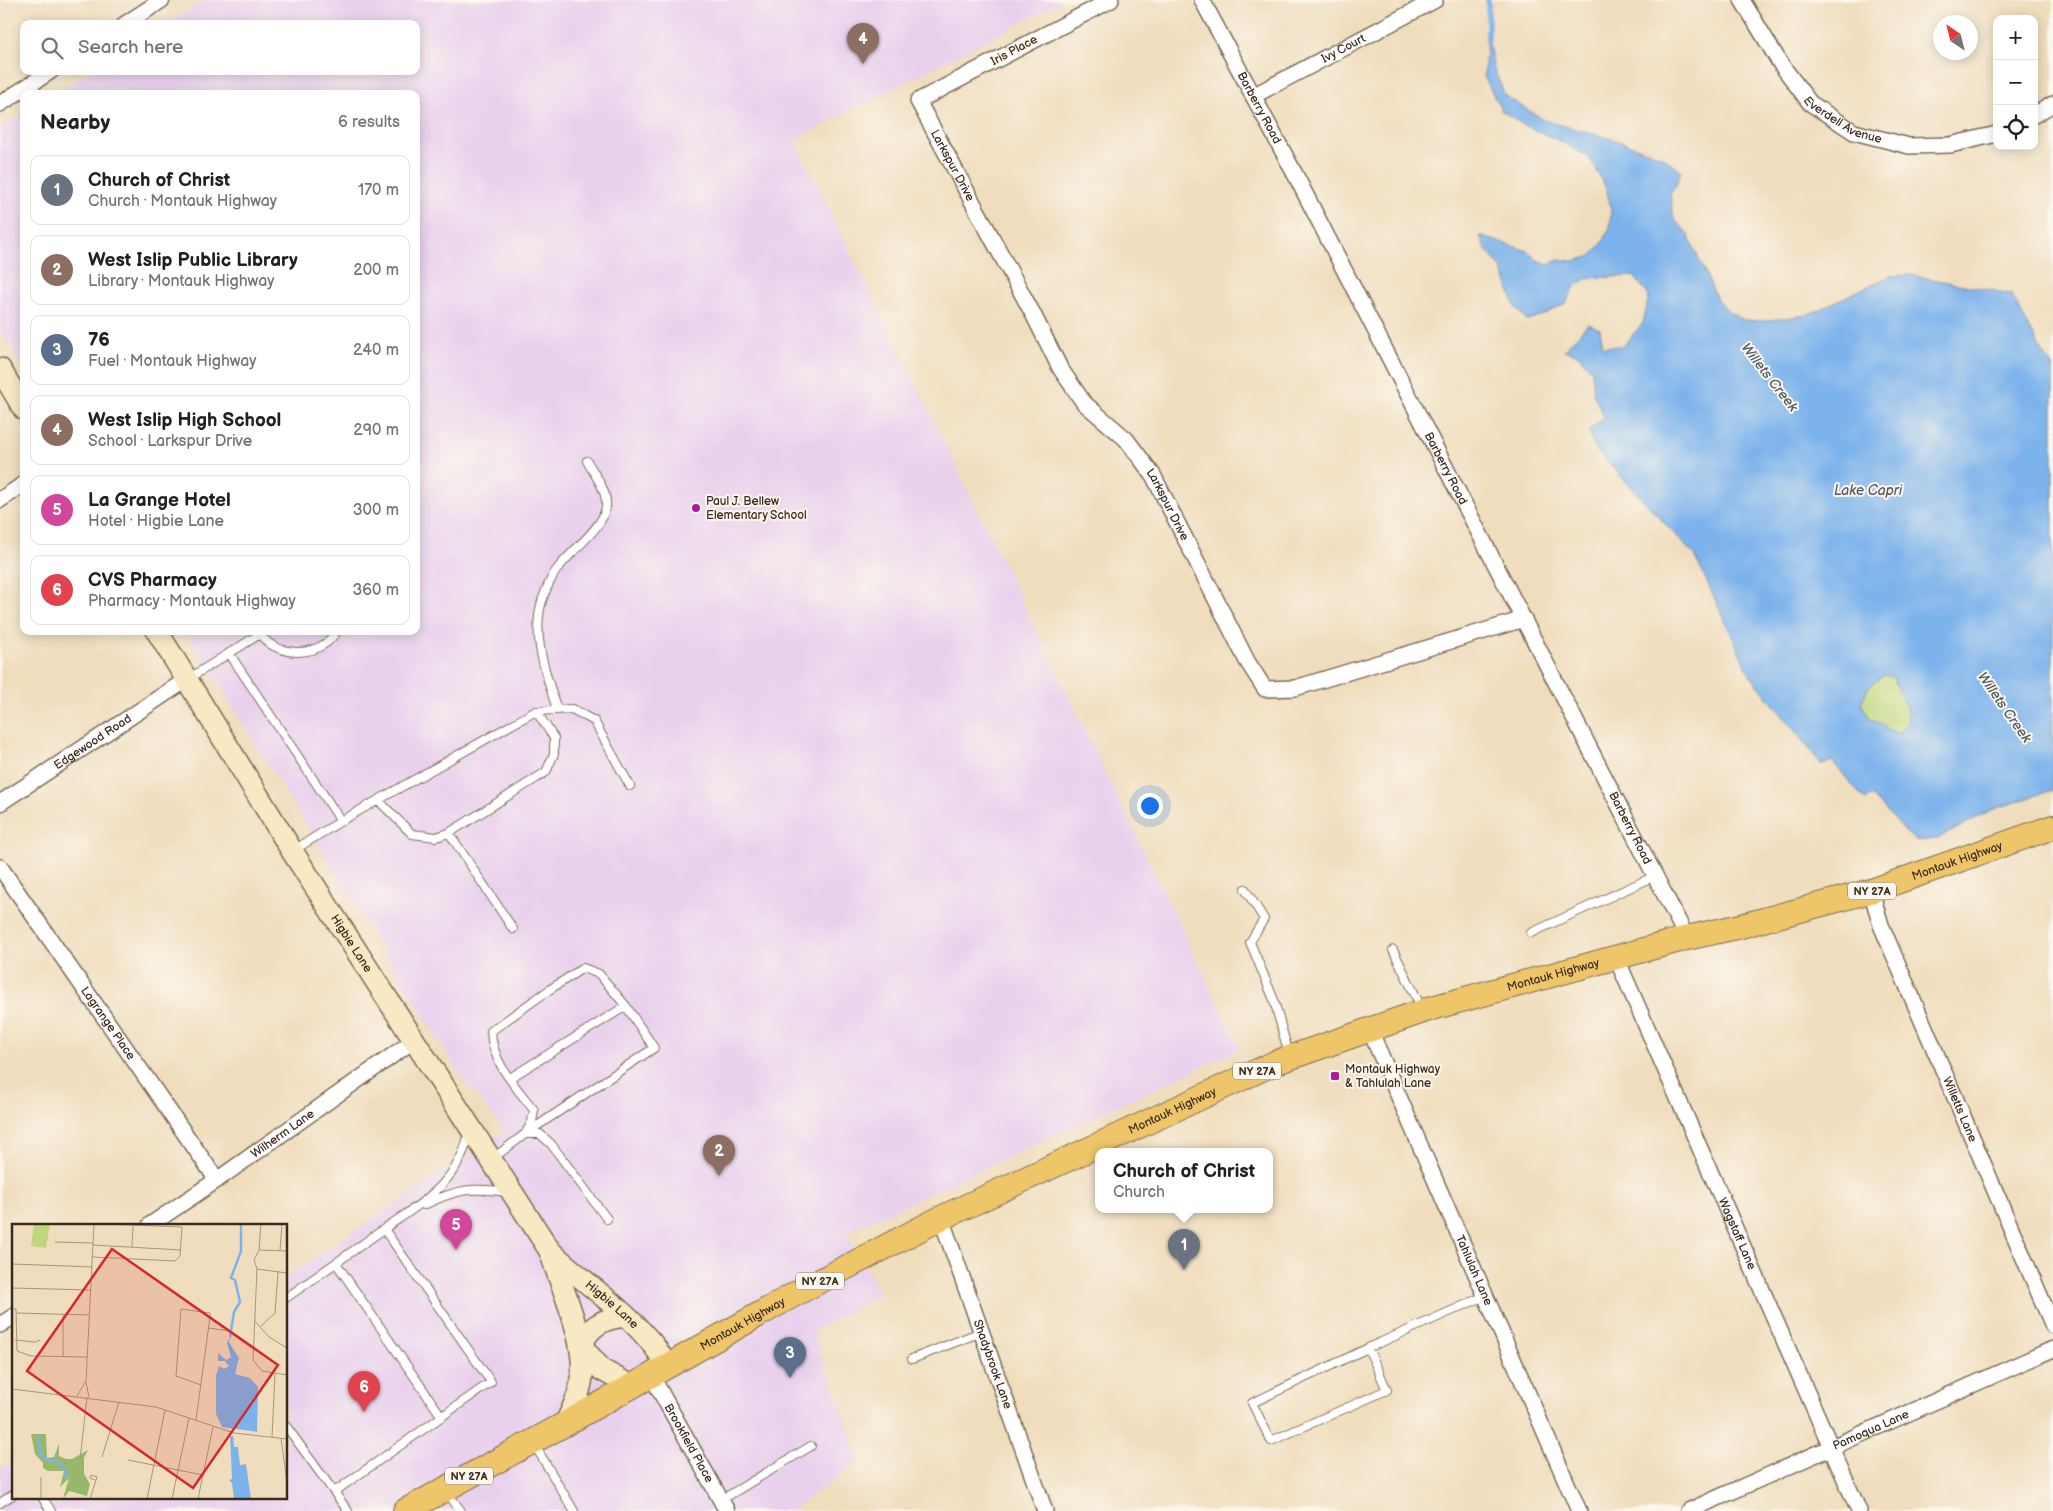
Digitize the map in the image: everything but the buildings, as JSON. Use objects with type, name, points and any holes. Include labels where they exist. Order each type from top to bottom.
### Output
[{"type":"main road","points":[[0,369],[20,402]]},
{"type":"main road","name":"Higbie Lane","points":[[159,635],[292,851],[550,1251],[650,1340],[659,1370]]},
{"type":"main road","name":"Montauk Highway","points":[[405,1511],[566,1424],[797,1293],[941,1218],[1290,1057],[1369,1028],[1423,1011],[1616,957],[1871,891],[2053,827]]},
{"type":"main road","name":"Higbie Lane","points":[[550,1251],[581,1346],[582,1377],[577,1400],[566,1424]]},
{"type":"main road","points":[[581,1346],[584,1337],[598,1323],[614,1316],[624,1316]]},
{"type":"main road","name":"Higbie Lane","points":[[581,1346],[602,1370],[631,1386]]},
{"type":"street","points":[[131,20],[162,0]]},
{"type":"street","name":"Iris Place","points":[[918,101],[1111,0]]},
{"type":"street","name":"Barberry Road","points":[[1202,0],[1524,618],[1687,938]]},
{"type":"street","name":"Ivy Court","points":[[1253,96],[1436,0]]},
{"type":"street","name":"Everdell Avenue","points":[[1742,0],[1780,63],[1810,103],[1854,132],[1909,146],[1950,145],[1993,135]]},
{"type":"street","points":[[22,90],[45,75]]},
{"type":"street","points":[[0,104],[20,91]]},
{"type":"street","name":"Larkspur Drive","points":[[918,101],[1033,314],[1060,368],[1084,403],[1126,439],[1153,475],[1247,661],[1265,689],[1295,688],[1524,618]]},
{"type":"street","points":[[2038,113],[2053,104]]},
{"type":"street","points":[[0,500],[20,487]]},
{"type":"street","name":"Edgewood Road","points":[[0,803],[186,680]]},
{"type":"street","name":"Lagrange Place","points":[[0,867],[217,1180]]},
{"type":"street","name":"Willetts Lane","points":[[1871,891],[1881,925],[2053,1326]]},
{"type":"street","name":"Wagstaff Lane","points":[[1616,957],[1859,1511]]},
{"type":"street","name":"Tahlulah Lane","points":[[1369,1028],[1578,1511]]},
{"type":"street","name":"Wilherm Lane","points":[[151,1224],[217,1180],[413,1041]]},
{"type":"street","name":"Shadybrook Lane","points":[[941,1218],[1045,1511]]},
{"type":"street","points":[[0,1325],[12,1317]]},
{"type":"street","name":"Pamoqua Lane","points":[[1688,1511],[2053,1349]]},
{"type":"street","name":"Brookfield Place","points":[[659,1370],[724,1506]]},
{"type":"lane","points":[[556,710],[542,662],[538,620],[542,600],[558,568],[601,521],[606,506],[604,491],[587,461]]},
{"type":"lane","points":[[186,680],[256,635]]},
{"type":"lane","points":[[261,635],[271,644],[284,651],[299,652],[314,650],[327,642],[333,635]]},
{"type":"lane","points":[[229,653],[341,821]]},
{"type":"lane","points":[[292,851],[536,710],[572,709],[594,721],[630,786]]},
{"type":"lane","points":[[378,800],[412,834],[436,837],[449,834],[546,772],[554,754],[554,738],[536,710]]},
{"type":"lane","points":[[449,834],[513,929]]},
{"type":"lane","points":[[1531,933],[1655,876]]},
{"type":"lane","points":[[1245,889],[1264,919],[1250,942],[1274,1000],[1290,1057]]},
{"type":"lane","points":[[1393,950],[1423,1011]]},
{"type":"lane","points":[[490,1160],[525,1134],[654,1048],[626,1006],[600,974],[583,968],[491,1031],[492,1046],[500,1065],[534,1110],[532,1122],[525,1134]]},
{"type":"lane","points":[[510,1078],[626,1006]]},
{"type":"lane","points":[[288,1297],[411,1211],[436,1191],[454,1172],[462,1158],[470,1129]]},
{"type":"lane","points":[[525,1134],[540,1134],[551,1144],[607,1219]]},
{"type":"lane","points":[[411,1211],[449,1193],[469,1189],[483,1188],[511,1192]]},
{"type":"lane","points":[[334,1492],[491,1382],[384,1229]]},
{"type":"lane","points":[[336,1263],[442,1417]]},
{"type":"lane","points":[[1368,1348],[1388,1390],[1271,1441],[1252,1403],[1368,1348],[1486,1296]]},
{"type":"lane","points":[[912,1358],[982,1332]]},
{"type":"lane","points":[[288,1429],[348,1511]]},
{"type":"lane","points":[[532,1442],[574,1511]]},
{"type":"lane","points":[[724,1506],[811,1446]]},
{"type":"lane","points":[[445,1489],[461,1511]]},
{"type":"lane","points":[[0,1504],[12,1495]]},
{"type":"lane","points":[[43,1498],[51,1511]]},
{"type":"shaded area","name":"Paul J. Bellew Elementary School","points":[[205,0],[1065,0],[794,140],[916,384],[1240,1049],[845,1233],[881,1294],[813,1331],[860,1461],[790,1511],[0,1511],[0,1469],[12,1461],[12,1498],[288,1498],[288,1276],[505,1131],[458,1072],[188,635],[420,635],[420,90],[61,90],[85,75],[420,75],[420,20],[173,20]]},
{"type":"shaded area","points":[[20,116],[20,362],[0,329],[0,128]]},
{"type":"green space","points":[[1884,675],[1893,677],[1906,706],[1908,723],[1900,734],[1870,719],[1861,703],[1868,687]]},
{"type":"water","name":"Lake Capri","points":[[1487,34],[1494,69],[1505,96],[1546,121],[1616,140],[1661,156],[1681,171],[1676,186],[1670,194],[1674,219],[1687,233],[1717,299],[1729,312],[1744,320],[1762,321],[1807,315],[1890,276],[1911,275],[2011,294],[2039,346],[2053,367],[2053,790],[1991,810],[1938,839],[1915,841],[1872,796],[1865,800],[1832,761],[1822,765],[1750,675],[1695,556],[1593,446],[1589,430],[1604,417],[1594,395],[1592,371],[1579,355],[1564,350],[1588,324],[1600,329],[1603,347],[1623,346],[1643,323],[1649,296],[1634,276],[1588,278],[1576,285],[1566,303],[1543,315],[1527,320],[1515,307],[1502,269],[1486,250],[1480,236],[1528,251],[1537,260],[1548,264],[1558,260],[1575,261],[1591,256],[1601,245],[1610,228],[1611,207],[1606,188],[1589,157],[1560,141],[1522,124],[1501,110],[1484,76]],"holes":[[[1884,675],[1893,677],[1906,706],[1908,723],[1900,734],[1870,719],[1861,703],[1868,687]]]},
{"type":"waterway","name":"Willets Creek","points":[[1488,0],[1488,40]]},
{"type":"place","name":"West Islip High School","points":[[863,64]]},
{"type":"place","name":"Paul J. Bellew Elementary School","points":[[696,508]]},
{"type":"place","name":"Montauk Highway & Tahlulah Lane","points":[[1335,1076]]},
{"type":"place","name":"West Islip Public Library","points":[[719,1176]]},
{"type":"place","name":"La Grange Hotel","points":[[456,1250]]},
{"type":"place","name":"Church of Christ","points":[[1184,1270]]},
{"type":"place","name":"76","points":[[790,1378]]},
{"type":"place","name":"CVS Pharmacy","points":[[364,1412]]}]
